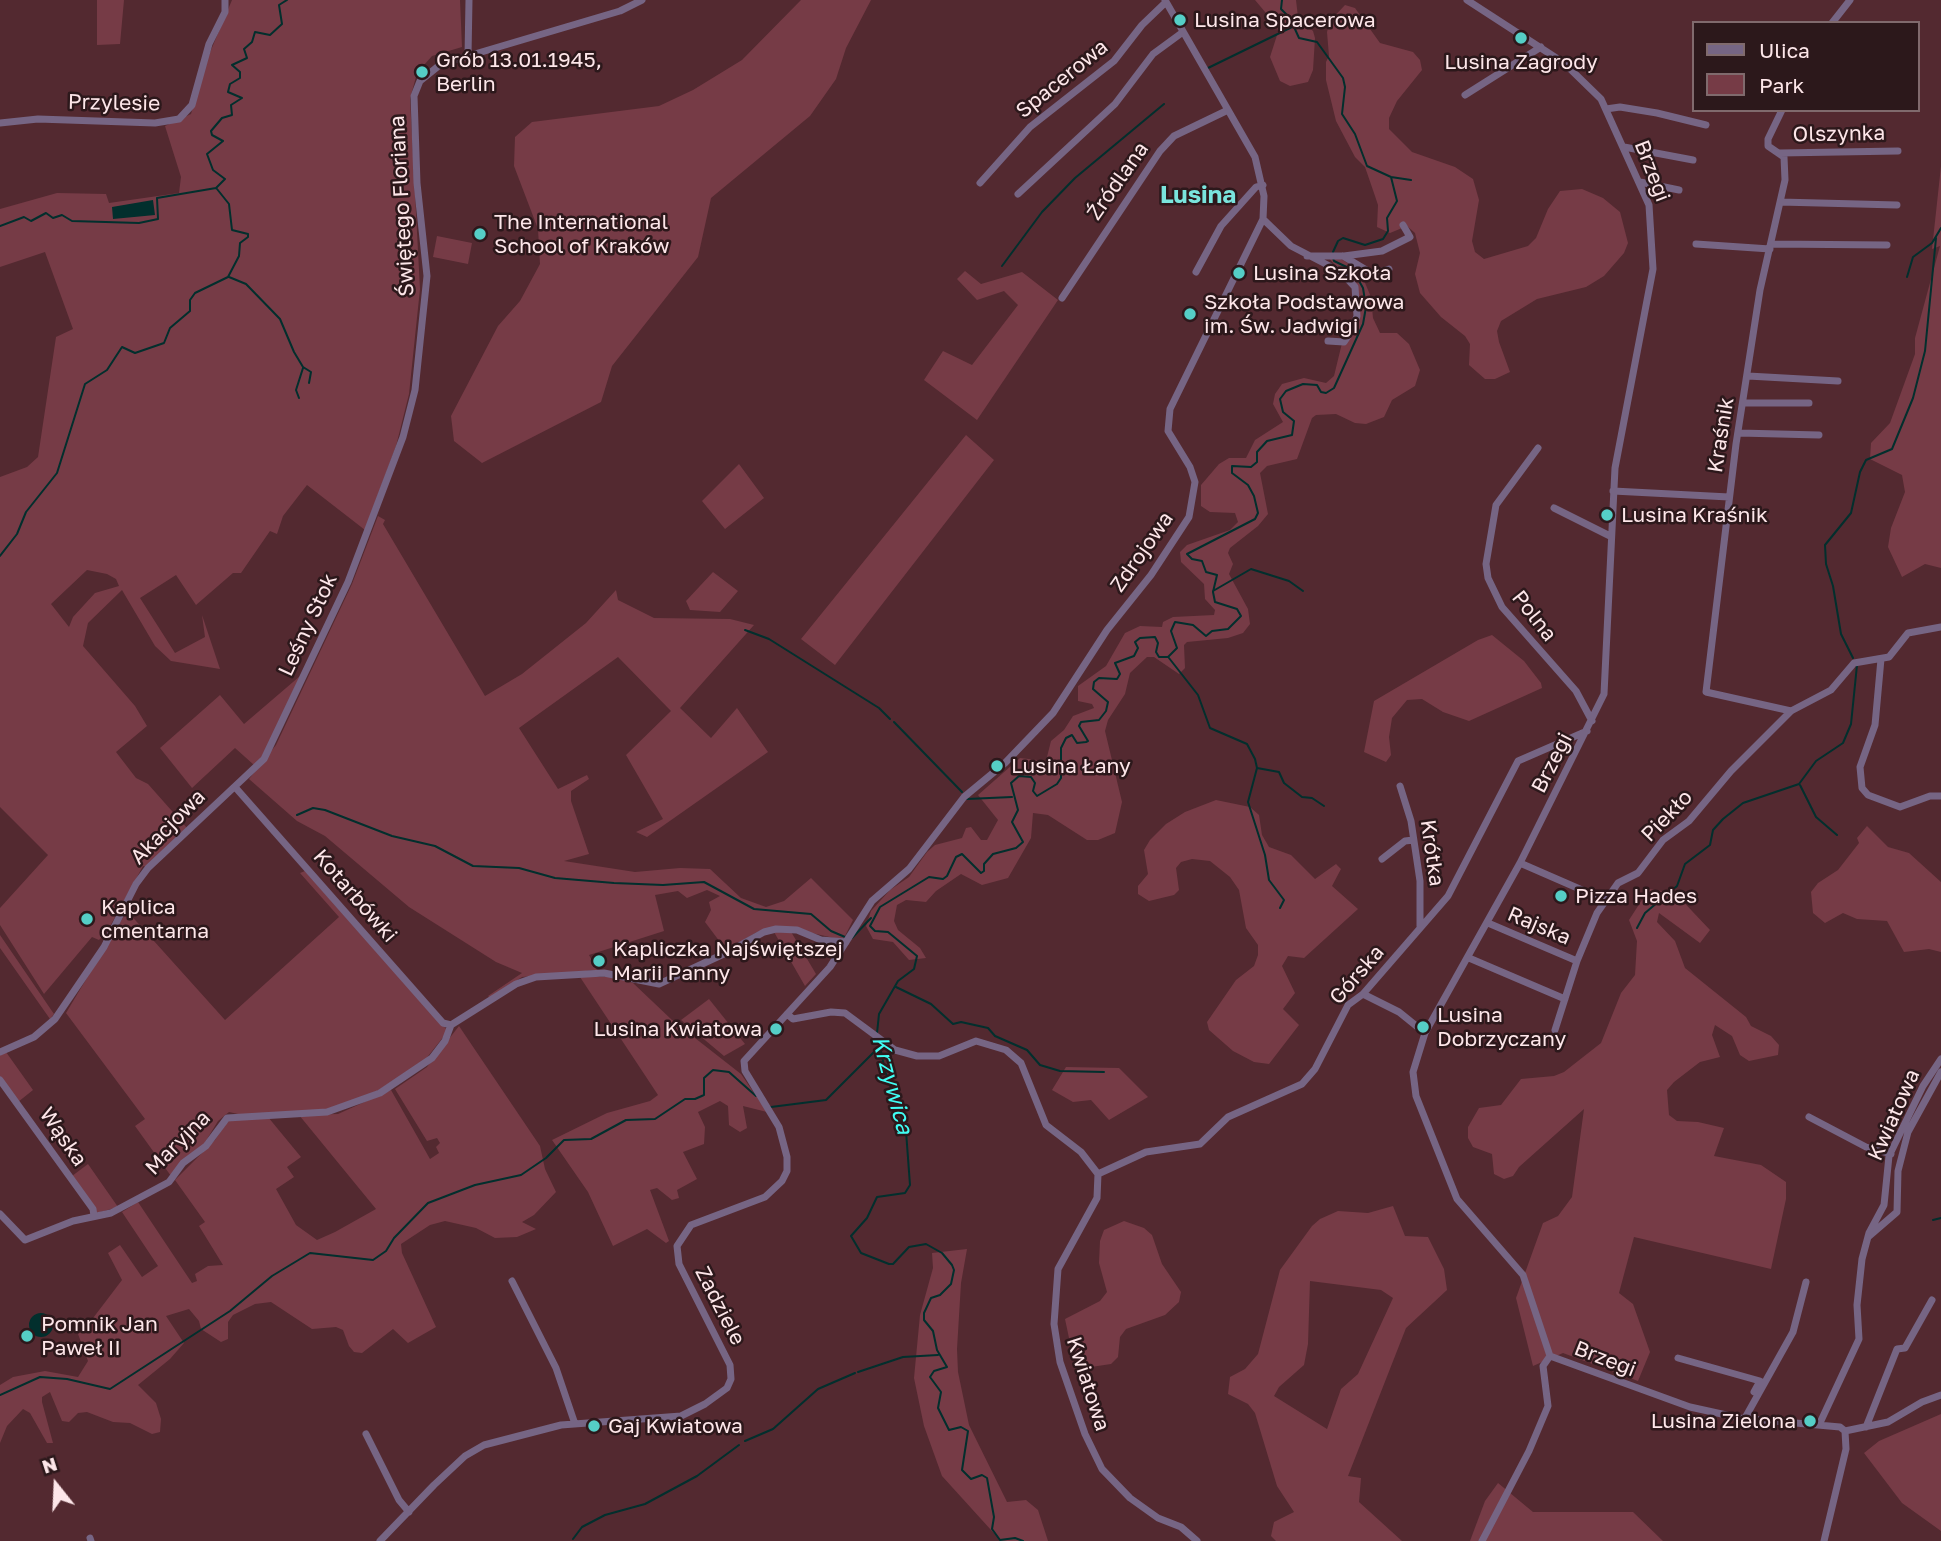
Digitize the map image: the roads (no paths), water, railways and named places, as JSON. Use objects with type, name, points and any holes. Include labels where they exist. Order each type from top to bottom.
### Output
[{"type":"street","name":"Przylesie","points":[[0,122],[38,119],[155,123],[179,119],[192,105],[209,44],[225,12],[225,0]]},
{"type":"street","points":[[468,56],[469,0]]},
{"type":"street","name":"Świętego Floriana","points":[[393,466],[412,413],[427,276],[417,183],[414,96],[420,81],[432,69],[620,11],[642,0]]},
{"type":"street","name":"Brzegi","points":[[1467,0],[1541,47],[1573,70],[1593,89],[1606,109],[1640,182],[1651,215],[1653,269],[1613,491],[1604,694],[1520,863],[1425,1033],[1416,1054],[1413,1082],[1431,1138],[1457,1199],[1523,1275],[1550,1356],[1678,1403],[1742,1418],[1818,1424],[1840,1427],[1845,1431]]},
{"type":"street","points":[[1834,21],[1850,0]]},
{"type":"street","name":"Zdrojowa","points":[[785,1016],[830,967],[872,901],[909,869],[964,797],[1004,764],[1053,713],[1107,630],[1182,530],[1193,504],[1195,482],[1190,467],[1168,431],[1170,409],[1263,219],[1263,185],[1255,157],[1166,1]]},
{"type":"street","name":"Spacerowa","points":[[980,183],[1030,127],[1114,61],[1142,25],[1166,1]]},
{"type":"street","points":[[1018,194],[1115,104],[1153,54],[1183,32]]},
{"type":"street","points":[[1465,95],[1541,47]]},
{"type":"street","points":[[1606,109],[1615,107],[1657,113],[1706,125]]},
{"type":"street","name":"Źródlana","points":[[1062,298],[1160,151],[1174,136],[1228,110]]},
{"type":"street","name":"Kraśnik","points":[[1781,112],[1768,138],[1769,146],[1780,153],[1786,168],[1760,290],[1729,497],[1706,692],[1791,711]]},
{"type":"street","points":[[1624,147],[1693,160]]},
{"type":"street","name":"Olszynka","points":[[1780,153],[1898,151]]},
{"type":"street","points":[[1640,182],[1679,190]]},
{"type":"street","points":[[1196,272],[1221,226],[1256,187],[1263,185]]},
{"type":"street","points":[[1780,202],[1897,205]]},
{"type":"street","points":[[1263,219],[1276,233],[1307,256],[1341,272],[1355,287],[1357,316],[1352,330],[1344,342],[1328,341]]},
{"type":"street","points":[[1307,256],[1376,253],[1407,239],[1409,234],[1403,225]]},
{"type":"street","points":[[1696,244],[1887,245]]},
{"type":"street","points":[[1336,255],[1373,274],[1390,270]]},
{"type":"street","points":[[1748,376],[1838,381]]},
{"type":"street","points":[[1744,402],[1808,403]]},
{"type":"street","points":[[1739,433],[1819,435]]},
{"type":"street","name":"Polna","points":[[1538,448],[1496,505],[1486,564],[1488,578],[1502,607],[1576,691],[1592,721]]},
{"type":"street","name":"Leśny Stok","points":[[235,787],[264,759],[322,641],[393,466]]},
{"type":"street","points":[[1613,491],[1729,497]]},
{"type":"street","points":[[1554,508],[1610,536]]},
{"type":"street","points":[[1941,627],[1913,630],[1889,657],[1881,659],[1875,725],[1860,767],[1862,788],[1868,795],[1899,807],[1930,796],[1941,796]]},
{"type":"street","name":"Piekło","points":[[1555,1030],[1577,961],[1605,900],[1618,883],[1638,873],[1663,839],[1689,821],[1731,771],[1791,711],[1831,690],[1854,663],[1881,659]]},
{"type":"street","name":"Górska","points":[[1098,1174],[1146,1152],[1200,1144],[1237,1112],[1295,1089],[1315,1069],[1348,1005],[1363,994],[1420,926],[1430,920],[1448,896],[1518,761],[1587,731]]},
{"type":"street","name":"Krótka","points":[[1400,786],[1407,805],[1420,881],[1420,926]]},
{"type":"street","name":"Kotarbówki","points":[[235,787],[443,1023],[451,1025]]},
{"type":"street","name":"Akacjowa","points":[[0,1052],[34,1037],[55,1020],[104,947],[131,894],[148,868],[235,787]]},
{"type":"street","points":[[1382,859],[1405,841],[1413,840]]},
{"type":"street","points":[[1520,863],[1605,900]]},
{"type":"street","name":"Rajska","points":[[1488,923],[1577,961]]},
{"type":"street","points":[[451,1025],[516,984],[536,977],[604,973],[659,984],[723,955],[764,932],[776,929],[797,930],[821,940],[845,942]]},
{"type":"street","points":[[1469,958],[1565,999]]},
{"type":"street","points":[[1363,994],[1399,1012],[1425,1033]]},
{"type":"street","points":[[785,1016],[793,1019],[831,1012],[845,1013],[884,1042],[904,1053],[929,1057],[939,1056],[976,1041],[1006,1050],[1025,1069],[1046,1125],[1081,1152],[1098,1174]]},
{"type":"street","name":"Zadziele","points":[[385,1539],[434,1485],[478,1447],[536,1429],[681,1416],[705,1404],[727,1388],[731,1380],[730,1365],[679,1264],[677,1246],[691,1225],[765,1197],[782,1181],[787,1157],[779,1127],[743,1065],[749,1053],[785,1016]]},
{"type":"street","name":"Maryjna","points":[[0,1214],[26,1240],[58,1226],[137,1202],[169,1182],[183,1163],[206,1146],[228,1118],[327,1112],[391,1087],[432,1058],[446,1041],[451,1025]]},
{"type":"street","name":"Kwiatowa","points":[[1818,1424],[1859,1339],[1857,1305],[1867,1237],[1884,1205],[1891,1154],[1923,1086],[1941,1059]]},
{"type":"street","points":[[1867,1237],[1897,1212],[1898,1171],[1908,1132],[1941,1072]]},
{"type":"street","name":"Wąska","points":[[0,1080],[93,1209],[94,1216]]},
{"type":"street","points":[[1809,1117],[1866,1147],[1891,1154]]},
{"type":"street","name":"Kwiatowa","points":[[1098,1174],[1097,1198],[1058,1269],[1054,1337],[1060,1362],[1085,1434],[1102,1469],[1145,1510],[1181,1527],[1197,1541]]},
{"type":"street","points":[[512,1281],[556,1368],[575,1424]]},
{"type":"street","points":[[1742,1418],[1794,1332],[1806,1282]]},
{"type":"street","points":[[1866,1427],[1897,1349],[1905,1348],[1932,1300]]},
{"type":"street","points":[[1482,1541],[1529,1451],[1548,1406],[1543,1366],[1550,1356]]},
{"type":"street","points":[[1678,1358],[1760,1381],[1742,1418]]},
{"type":"street","points":[[1824,1541],[1846,1449],[1845,1431],[1888,1422],[1922,1402],[1941,1395]]},
{"type":"street","points":[[366,1434],[399,1500],[410,1512]]},
{"type":"water","points":[[153,200],[155,215],[113,219],[112,207]]},
{"type":"water","points":[[41,1313],[50,1316],[53,1325],[50,1334],[41,1337],[32,1334],[29,1325],[32,1316]]},
{"type":"waterway","name":"Olszynka","points":[[0,226],[24,217],[31,221],[46,213],[53,218],[62,215],[72,221],[139,223],[158,219],[157,198],[216,188],[225,179],[213,170],[207,154],[223,141],[212,135],[211,131],[222,118],[232,115],[231,105],[242,98],[228,92],[230,84],[240,78],[240,72],[232,65],[247,58],[244,49],[252,42],[255,32],[270,35],[282,24],[279,5],[287,0]]},
{"type":"waterway","name":"Krzywica","points":[[1282,0],[1281,9],[1290,18],[1299,38],[1317,42],[1343,78],[1345,87],[1342,114],[1355,134],[1367,166],[1391,177],[1411,180]]},
{"type":"waterway","points":[[1208,68],[1292,27]]},
{"type":"waterway","points":[[1002,266],[1042,212],[1075,178],[1164,104]]},
{"type":"waterway","name":"Krzywica","points":[[1333,252],[1338,241],[1343,238],[1365,245],[1383,239],[1388,231],[1387,218],[1397,201],[1391,177]]},
{"type":"waterway","name":"Olszynka","points":[[0,556],[17,534],[26,512],[57,473],[85,384],[107,370],[122,347],[135,353],[164,343],[170,328],[190,311],[190,300],[195,293],[228,277],[239,256],[240,243],[248,234],[232,230],[229,204],[217,189]]},
{"type":"waterway","points":[[1907,277],[1913,257],[1932,243],[1941,228]]},
{"type":"waterway","points":[[1853,658],[1841,634],[1833,586],[1826,564],[1825,545],[1851,513],[1860,472],[1866,460],[1892,449],[1913,398],[1925,351],[1936,238]]},
{"type":"waterway","name":"Krzywica","points":[[1168,657],[1177,648],[1171,631],[1175,622],[1193,625],[1206,636],[1212,631],[1228,629],[1241,616],[1237,609],[1215,602],[1213,592],[1217,575],[1206,572],[1202,561],[1192,559],[1187,554],[1255,519],[1258,513],[1254,496],[1248,485],[1232,473],[1232,466],[1251,467],[1257,462],[1257,452],[1267,441],[1292,435],[1294,421],[1283,412],[1280,399],[1286,391],[1303,384],[1317,385],[1321,392],[1326,393],[1334,388],[1363,324],[1366,307],[1363,288],[1353,270],[1333,258]]},
{"type":"waterway","points":[[229,277],[246,284],[280,319],[294,352],[303,367],[311,372],[309,383]]},
{"type":"waterway","points":[[299,398],[296,390],[303,368]]},
{"type":"waterway","points":[[1213,591],[1251,569],[1289,581],[1303,591]]},
{"type":"waterway","points":[[745,630],[769,639],[879,708],[890,719]]},
{"type":"waterway","name":"Krzywica","points":[[877,1033],[879,1014],[898,981],[914,969],[917,956],[888,932],[875,931],[870,926],[880,907],[929,877],[943,879],[956,857],[962,854],[981,873],[984,871],[984,864],[993,854],[1016,848],[1023,842],[1012,822],[1018,810],[1011,783],[1019,776],[1031,777],[1035,783],[1033,791],[1037,796],[1057,784],[1061,778],[1061,748],[1066,738],[1072,735],[1077,743],[1088,741],[1079,726],[1081,722],[1099,720],[1106,711],[1108,702],[1093,689],[1094,682],[1099,678],[1117,679],[1120,674],[1115,663],[1134,656],[1138,648],[1135,642],[1140,638],[1155,637],[1159,657],[1168,657]]},
{"type":"waterway","points":[[1169,658],[1198,695],[1210,728],[1247,744],[1255,759],[1257,768],[1248,802],[1265,855],[1269,880],[1284,900],[1280,908]]},
{"type":"waterway","points":[[1637,928],[1645,913],[1677,886],[1685,864],[1710,845],[1713,830],[1723,819],[1743,803],[1799,784],[1816,761],[1843,743],[1851,724],[1857,665]]},
{"type":"waterway","points":[[894,722],[962,792]]},
{"type":"waterway","points":[[1257,768],[1279,772],[1284,783],[1302,797],[1312,798],[1324,806]]},
{"type":"waterway","points":[[1800,785],[1816,817],[1837,835]]},
{"type":"waterway","points":[[967,799],[1012,797]]},
{"type":"waterway","points":[[297,815],[313,808],[325,810],[392,836],[435,846],[473,866],[519,868],[555,878],[614,883],[663,885],[704,882],[754,909],[811,914],[831,931],[845,937]]},
{"type":"waterway","points":[[852,938],[871,918]]},
{"type":"waterway","points":[[896,987],[931,1004],[953,1024],[961,1022],[988,1028],[995,1036],[1027,1050],[1040,1065],[1060,1071],[1104,1072]]},
{"type":"waterway","name":"Krzywica","points":[[879,1042],[885,1071],[906,1131],[910,1185],[905,1193],[877,1197],[867,1218],[851,1236],[861,1253],[889,1264],[893,1264],[909,1247],[926,1244],[942,1253],[952,1265],[954,1270],[951,1284],[940,1295],[931,1298],[924,1313],[924,1320],[933,1331],[937,1350],[947,1367],[934,1371],[930,1377],[941,1392],[938,1408],[949,1430],[961,1427],[968,1431],[962,1470],[971,1479],[982,1475],[987,1478],[994,1517],[992,1529],[1000,1540],[1015,1538],[1023,1541]]},
{"type":"waterway","points":[[771,1107],[826,1100],[879,1047]]},
{"type":"waterway","points":[[0,1395],[40,1377],[67,1379],[110,1389],[230,1311],[272,1276],[310,1253],[373,1260],[386,1251],[394,1238],[428,1203],[475,1185],[521,1175],[546,1158],[564,1140],[591,1139],[626,1120],[655,1119],[685,1099],[704,1095],[704,1078],[713,1070],[729,1072],[756,1096]]},
{"type":"waterway","points":[[1933,1220],[1941,1218]]},
{"type":"waterway","points":[[858,1372],[903,1357],[938,1355]]},
{"type":"waterway","points":[[745,1441],[773,1429],[818,1389],[855,1373]]},
{"type":"waterway","points":[[573,1539],[582,1527],[605,1515],[645,1504],[697,1476],[739,1445]]},
{"type":"place","name":"Lusina Spacerowa","points":[[1180,20]]},
{"type":"place","name":"Lusina Zagrody","points":[[1521,38]]},
{"type":"place","name":"Grób 13.01.1945, Berlin","points":[[422,72]]},
{"type":"place","name":"The International School of Kraków","points":[[480,234]]},
{"type":"place","name":"Lusina Szkoła","points":[[1239,273]]},
{"type":"place","name":"Szkoła Podstawowa im. Św. Jadwigi","points":[[1190,314]]},
{"type":"place","name":"Lusina Kraśnik","points":[[1607,515]]},
{"type":"place","name":"Lusina Łany","points":[[997,766]]},
{"type":"place","name":"Pizza Hades","points":[[1561,896]]},
{"type":"place","name":"Kaplica cmentarna","points":[[87,919]]},
{"type":"place","name":"Kapliczka Najświętszej Marii Panny","points":[[599,961]]},
{"type":"place","name":"Lusina Dobrzyczany","points":[[1423,1027]]},
{"type":"place","name":"Lusina Kwiatowa","points":[[776,1029]]},
{"type":"place","name":"Pomnik Jan Paweł II","points":[[27,1336]]},
{"type":"place","name":"Lusina Zielona","points":[[1810,1421]]},
{"type":"place","name":"Gaj Kwiatowa","points":[[594,1426]]},
{"type":"district","name":"Lusina","points":[[1198,195]]}]
